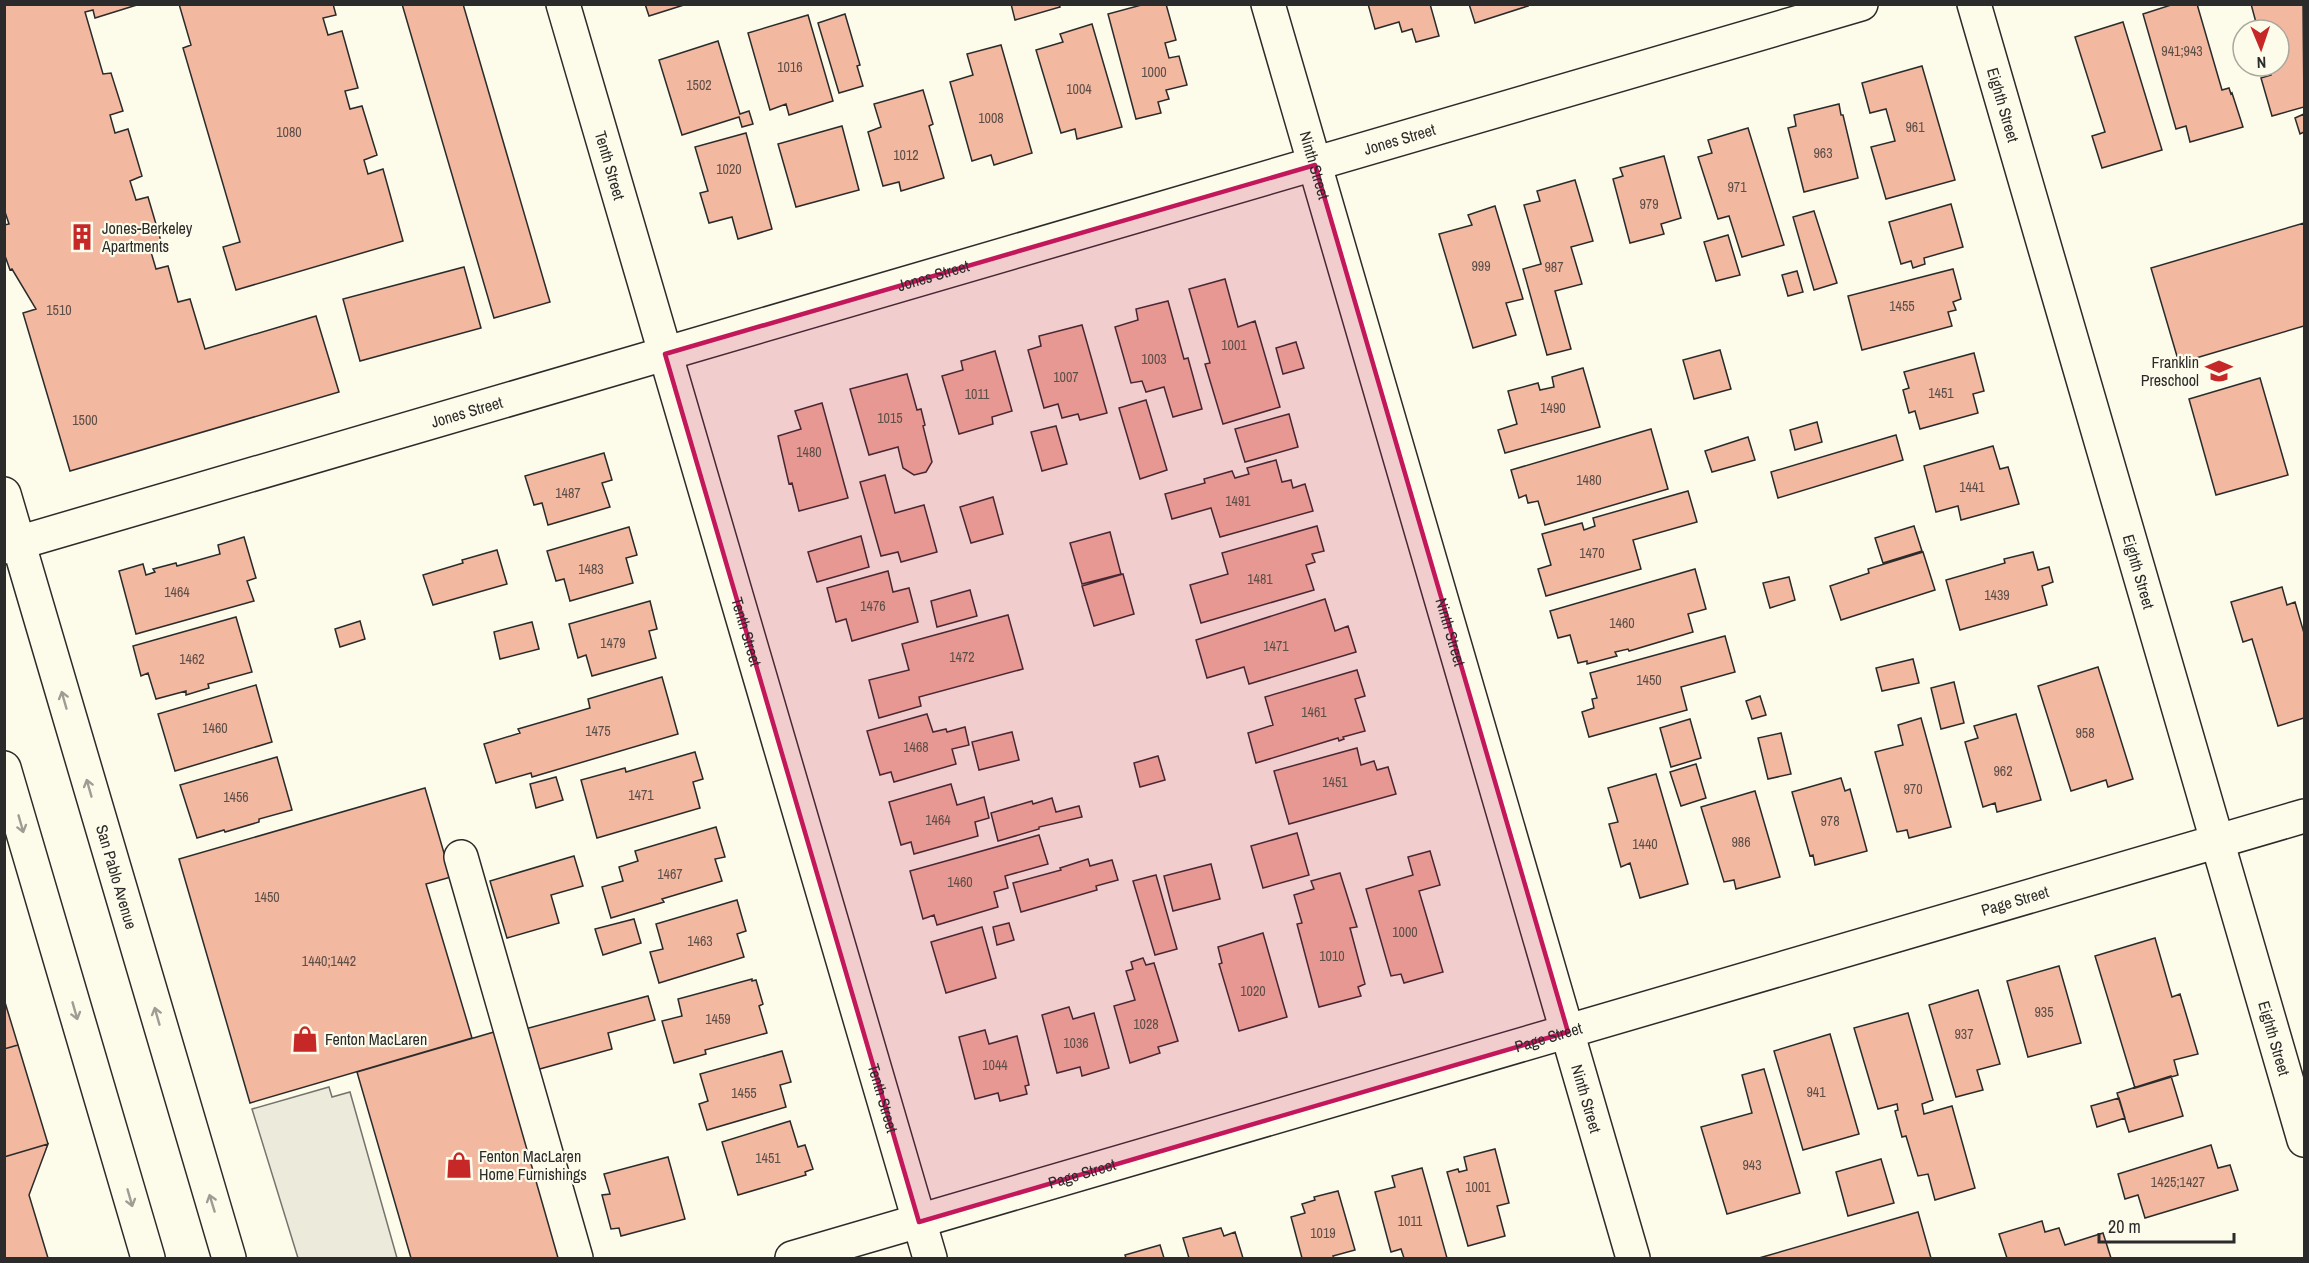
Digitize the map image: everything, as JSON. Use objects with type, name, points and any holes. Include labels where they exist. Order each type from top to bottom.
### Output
[{"type":"street","name":"Tenth Street","points":[[563,4],[930,1258]]},
{"type":"street","name":"Ninth Street","points":[[1268,4],[1633,1258]]},
{"type":"street","name":"Jones Street","points":[[11,545],[1861,4]]},
{"type":"street","name":"Eighth Street","points":[[1974,4],[2219,840],[2304,1140]]},
{"type":"street","name":"San Pablo Avenue","points":[[4,494],[11,545],[229,1258]]},
{"type":"street","points":[[4,768],[148,1258]]},
{"type":"street","name":"Page Street","points":[[792,1258],[2304,816]]},
{"type":"street","points":[[461,857],[576,1258]]},
{"type":"highlighted area","points":[[1315,165],[1568,1032],[919,1222],[665,354]]},
{"type":"shaded area","points":[[329,1087],[332,1097],[350,1092],[397,1258],[298,1258],[252,1109]]},
{"type":"building","name":"Jones-Berkeley Apartments","points":[[4,4],[140,4],[95,18],[93,10],[85,12],[103,74],[111,73],[123,111],[110,115],[115,133],[128,129],[142,176],[130,181],[136,200],[148,197],[163,248],[151,252],[156,269],[168,266],[178,302],[190,299],[205,349],[316,316],[339,392],[70,471],[23,313],[36,309],[12,269],[10,270],[4,253],[4,225],[9,224],[4,209]]},
{"type":"building","name":"Jones-Berkeley Apartments","points":[[179,4],[333,4],[336,15],[323,18],[328,35],[342,31],[358,88],[345,91],[350,109],[362,106],[377,155],[364,160],[368,174],[383,169],[403,241],[236,290],[223,247],[240,242],[183,48],[191,45]]},
{"type":"building","points":[[402,4],[463,4],[550,302],[494,318]]},
{"type":"building","points":[[645,4],[687,4],[649,16]]},
{"type":"building","points":[[1011,4],[1059,4],[1060,7],[1015,20]]},
{"type":"building","points":[[1145,4],[1166,4],[1176,40],[1165,43],[1169,58],[1179,56],[1187,85],[1166,90],[1169,99],[1158,102],[1161,113],[1136,119],[1108,14]]},
{"type":"building","points":[[1368,4],[1430,4],[1439,36],[1416,42],[1412,29],[1402,32],[1399,22],[1375,29]]},
{"type":"building","points":[[1469,4],[1527,4],[1528,6],[1475,23]]},
{"type":"building","points":[[2174,4],[2197,4],[2222,90],[2229,88],[2232,93],[2243,127],[2190,142],[2186,126],[2176,129],[2143,14]]},
{"type":"building","points":[[2251,4],[2303,4],[2304,107],[2272,116],[2261,78],[2291,78],[2291,18],[2255,18]]},
{"type":"building","points":[[845,14],[860,65],[857,66],[863,86],[839,93],[818,23]]},
{"type":"building","points":[[808,15],[833,101],[789,115],[786,104],[770,110],[748,33]]},
{"type":"building","points":[[2123,22],[2162,150],[2102,168],[2092,136],[2105,132],[2075,37]]},
{"type":"building","points":[[1092,24],[1122,127],[1077,139],[1075,129],[1061,133],[1036,50],[1063,42],[1060,34]]},
{"type":"building","points":[[718,41],[740,114],[749,111],[753,124],[742,127],[739,117],[682,135],[659,60]]},
{"type":"building","points":[[1001,45],[1032,153],[994,165],[991,155],[972,161],[950,82],[973,75],[967,54]]},
{"type":"building","points":[[1922,66],[1955,180],[1886,199],[1871,147],[1895,141],[1886,109],[1870,113],[1862,83]]},
{"type":"building","points":[[923,90],[933,124],[929,126],[944,178],[901,191],[899,182],[883,186],[868,132],[881,127],[874,104]]},
{"type":"building","points":[[1839,104],[1858,178],[1804,192],[1788,128],[1796,126],[1794,115]]},
{"type":"building","points":[[2304,114],[2304,132],[2300,134],[2295,118]]},
{"type":"building","points":[[842,126],[859,190],[796,207],[778,144]]},
{"type":"building","points":[[1748,128],[1784,245],[1742,257],[1729,216],[1718,219],[1698,157],[1712,153],[1708,140]]},
{"type":"building","points":[[746,133],[772,229],[738,239],[732,217],[709,223],[700,193],[708,191],[695,147]]},
{"type":"building","points":[[1664,156],[1681,218],[1661,224],[1664,234],[1630,243],[1613,179],[1623,176],[1620,168]]},
{"type":"building","points":[[1575,180],[1593,241],[1571,247],[1582,284],[1555,291],[1571,349],[1547,355],[1523,269],[1541,264],[1524,205],[1540,201],[1537,191]]},
{"type":"building","points":[[1951,204],[1963,247],[1924,258],[1925,264],[1913,268],[1911,261],[1901,264],[1889,222]]},
{"type":"building","points":[[1495,206],[1523,299],[1506,303],[1516,335],[1473,348],[1439,234],[1472,225],[1468,215]]},
{"type":"building","points":[[1814,211],[1837,283],[1814,290],[1793,217]]},
{"type":"building","points":[[2304,223],[2304,326],[2179,363],[2151,268]]},
{"type":"building","points":[[1728,235],[1740,275],[1716,281],[1704,242]]},
{"type":"building","points":[[464,267],[481,328],[360,361],[343,299]]},
{"type":"building","points":[[1953,269],[1961,299],[1953,302],[1956,310],[1948,312],[1952,326],[1862,350],[1848,296]]},
{"type":"building","points":[[1797,271],[1803,292],[1788,296],[1782,275]]},
{"type":"building","points":[[1225,279],[1238,327],[1255,321],[1280,407],[1223,424],[1205,364],[1210,363],[1189,289]]},
{"type":"building","points":[[1168,301],[1184,359],[1188,358],[1202,409],[1173,417],[1164,387],[1146,392],[1142,381],[1131,383],[1115,327],[1138,320],[1136,309]]},
{"type":"building","points":[[1082,325],[1107,413],[1080,420],[1078,414],[1062,418],[1058,404],[1044,408],[1028,350],[1041,346],[1039,336]]},
{"type":"building","points":[[1296,342],[1304,368],[1283,374],[1276,348]]},
{"type":"building","points":[[1720,350],[1731,389],[1694,399],[1683,360]]},
{"type":"building","points":[[995,351],[1012,411],[992,417],[993,424],[959,434],[942,376],[963,370],[961,361]]},
{"type":"building","points":[[1974,353],[1984,391],[1973,394],[1978,413],[1920,429],[1915,411],[1909,413],[1903,390],[1909,388],[1904,372]]},
{"type":"building","points":[[1583,368],[1600,427],[1505,453],[1498,430],[1517,424],[1508,391],[1538,383],[1540,390],[1554,387],[1552,377]]},
{"type":"building","points":[[907,374],[917,410],[921,409],[932,462],[926,472],[914,475],[903,468],[898,447],[869,455],[850,389]]},
{"type":"building","points":[[2260,378],[2288,475],[2216,495],[2189,399]]},
{"type":"building","points":[[1146,400],[1167,470],[1140,479],[1119,408]]},
{"type":"building","points":[[822,403],[848,498],[799,511],[792,483],[789,484],[778,436],[801,429],[795,411]]},
{"type":"building","points":[[1289,414],[1298,447],[1245,462],[1235,429]]},
{"type":"building","points":[[1817,422],[1822,442],[1795,450],[1790,430]]},
{"type":"building","points":[[1056,426],[1067,464],[1042,471],[1031,432]]},
{"type":"building","points":[[1651,429],[1668,489],[1545,525],[1538,501],[1528,503],[1526,495],[1519,498],[1511,470]]},
{"type":"building","points":[[1896,435],[1903,460],[1778,498],[1771,472]]},
{"type":"building","points":[[1748,437],[1755,460],[1712,472],[1705,451]]},
{"type":"building","points":[[1993,446],[2000,469],[2008,467],[2019,504],[1961,520],[1958,506],[1936,512],[1924,466]]},
{"type":"building","points":[[604,453],[612,480],[602,483],[610,507],[548,525],[542,503],[534,505],[525,476]]},
{"type":"building","points":[[1276,460],[1282,482],[1291,480],[1293,488],[1305,484],[1313,511],[1220,537],[1211,508],[1172,519],[1165,494],[1205,483],[1204,479],[1232,471],[1235,478],[1249,474],[1247,468]]},
{"type":"building","points":[[885,475],[895,513],[924,505],[937,552],[901,562],[898,552],[881,556],[860,482]]},
{"type":"building","points":[[1688,491],[1697,522],[1633,540],[1641,569],[1546,596],[1538,569],[1551,565],[1542,534],[1582,523],[1584,530],[1595,526],[1593,518]]},
{"type":"building","points":[[993,497],[1003,534],[971,543],[960,507]]},
{"type":"building","points":[[1317,526],[1324,551],[1312,554],[1315,562],[1306,565],[1314,590],[1201,623],[1190,585],[1228,574],[1222,553]]},
{"type":"building","points":[[1914,526],[1922,551],[1883,563],[1875,538]]},
{"type":"building","points":[[629,527],[637,555],[626,558],[633,583],[570,601],[564,579],[556,581],[547,551]]},
{"type":"building","points":[[1110,532],[1121,574],[1082,584],[1070,543]]},
{"type":"building","points":[[861,536],[869,567],[817,582],[808,552]]},
{"type":"building","points":[[244,537],[256,578],[247,581],[254,601],[136,634],[119,571],[143,564],[146,575],[155,572],[153,569],[176,563],[177,566],[220,554],[218,545]]},
{"type":"building","points":[[497,550],[507,584],[433,605],[423,575]]},
{"type":"building","points":[[1923,552],[1935,590],[1841,620],[1830,586],[1869,573],[1868,569]]},
{"type":"building","points":[[2033,552],[2038,570],[2049,567],[2053,582],[2042,586],[2047,605],[1960,630],[1946,580],[2005,563],[2004,559]]},
{"type":"building","points":[[1695,569],[1706,609],[1688,614],[1693,632],[1629,651],[1628,649],[1615,652],[1617,656],[1587,664],[1587,661],[1578,663],[1570,635],[1558,638],[1550,611]]},
{"type":"building","points":[[888,571],[893,592],[909,588],[918,622],[852,641],[846,619],[836,622],[827,588]]},
{"type":"building","points":[[1123,574],[1134,614],[1094,626],[1082,586]]},
{"type":"building","points":[[1789,577],[1795,600],[1770,608],[1763,583]]},
{"type":"building","points":[[2282,587],[2287,605],[2295,602],[2304,633],[2304,718],[2278,726],[2252,639],[2243,642],[2231,602]]},
{"type":"building","points":[[970,590],[977,616],[937,627],[931,601]]},
{"type":"building","points":[[1325,599],[1335,631],[1348,626],[1356,652],[1249,684],[1244,667],[1207,678],[1196,640]]},
{"type":"building","points":[[650,601],[657,629],[649,631],[656,658],[592,676],[586,655],[578,658],[569,624]]},
{"type":"building","points":[[1008,615],[1023,669],[919,697],[921,706],[879,718],[869,680],[909,670],[902,644]]},
{"type":"building","points":[[236,617],[252,672],[208,684],[209,688],[186,695],[186,691],[156,699],[148,673],[141,676],[133,646]]},
{"type":"building","points":[[360,621],[365,639],[340,647],[335,629]]},
{"type":"building","points":[[532,622],[539,649],[500,659],[494,632]]},
{"type":"building","points":[[1725,636],[1735,672],[1681,687],[1687,710],[1589,737],[1582,712],[1594,708],[1592,699],[1597,698],[1590,673]]},
{"type":"building","points":[[1913,659],[1919,683],[1882,691],[1876,668]]},
{"type":"building","points":[[2098,667],[2133,779],[2108,787],[2106,780],[2071,791],[2038,686]]},
{"type":"building","points":[[1357,670],[1365,696],[1355,699],[1365,731],[1343,737],[1344,739],[1339,741],[1338,738],[1256,763],[1248,733],[1273,725],[1265,697]]},
{"type":"building","points":[[662,677],[678,734],[532,777],[531,773],[496,783],[484,744],[520,733],[518,729],[590,708],[588,699]]},
{"type":"building","points":[[1954,682],[1964,723],[1941,729],[1931,688]]},
{"type":"building","points":[[256,685],[272,742],[175,771],[158,714]]},
{"type":"building","points":[[1760,696],[1766,715],[1752,719],[1746,701]]},
{"type":"building","points":[[927,714],[933,732],[946,729],[947,732],[965,727],[969,745],[952,749],[956,764],[894,782],[891,772],[880,775],[867,731]]},
{"type":"building","points":[[2016,714],[2041,800],[1997,812],[1995,803],[1983,807],[1965,742],[1978,738],[1974,726]]},
{"type":"building","points":[[1921,718],[1951,827],[1909,838],[1907,830],[1897,832],[1875,752],[1903,745],[1898,725]]},
{"type":"building","points":[[1690,719],[1701,758],[1671,767],[1660,728]]},
{"type":"building","points":[[1012,732],[1019,760],[979,770],[972,742]]},
{"type":"building","points":[[1781,733],[1791,774],[1768,779],[1758,738]]},
{"type":"building","points":[[1357,748],[1361,765],[1374,761],[1377,770],[1388,767],[1396,794],[1289,824],[1274,771]]},
{"type":"building","points":[[695,752],[703,779],[693,782],[700,808],[597,838],[581,780],[625,768],[626,772]]},
{"type":"building","points":[[1158,756],[1165,780],[1140,787],[1134,763]]},
{"type":"building","points":[[277,757],[292,810],[259,819],[259,822],[197,838],[180,785]]},
{"type":"building","points":[[1696,764],[1706,798],[1681,806],[1670,772]]},
{"type":"building","points":[[1656,774],[1688,884],[1640,898],[1630,863],[1621,867],[1609,824],[1618,822],[1608,788]]},
{"type":"building","points":[[556,777],[563,800],[536,808],[530,784]]},
{"type":"building","points":[[1841,778],[1845,791],[1850,789],[1867,851],[1815,865],[1813,855],[1810,856],[1792,792]]},
{"type":"building","points":[[951,784],[957,805],[984,797],[989,818],[975,822],[978,836],[914,854],[911,842],[901,845],[889,802]]},
{"type":"building","points":[[425,788],[451,877],[426,884],[472,1038],[250,1103],[179,859]]},
{"type":"building","points":[[1755,791],[1780,877],[1736,889],[1734,880],[1724,882],[1701,807]]},
{"type":"building","points":[[1052,798],[1056,812],[1079,806],[1082,817],[1039,827],[1039,829],[998,841],[991,813],[1032,801],[1033,804]]},
{"type":"building","points":[[716,827],[725,857],[715,859],[722,881],[662,899],[664,902],[611,918],[602,887],[623,881],[619,867],[638,861],[635,851]]},
{"type":"building","points":[[1297,833],[1309,875],[1263,888],[1251,846]]},
{"type":"building","points":[[1039,835],[1048,864],[1005,876],[1008,888],[994,892],[998,907],[937,925],[934,915],[923,919],[910,871]]},
{"type":"building","points":[[1430,851],[1440,885],[1419,891],[1443,972],[1404,983],[1401,974],[1391,976],[1366,889],[1413,875],[1408,857]]},
{"type":"building","points":[[574,856],[583,886],[551,895],[559,923],[507,938],[490,881]]},
{"type":"building","points":[[1088,859],[1090,866],[1112,860],[1118,880],[1096,886],[1097,890],[1021,912],[1013,883],[1061,870],[1060,868]]},
{"type":"building","points":[[1211,864],[1220,899],[1173,911],[1164,876]]},
{"type":"building","points":[[1340,873],[1357,927],[1350,928],[1365,984],[1358,987],[1361,996],[1319,1007],[1297,924],[1302,923],[1294,895],[1314,889],[1311,881]]},
{"type":"building","points":[[1156,875],[1177,949],[1155,955],[1133,881]]},
{"type":"building","points":[[737,900],[746,931],[737,934],[744,957],[659,983],[650,952],[663,949],[656,924]]},
{"type":"building","points":[[634,919],[641,943],[603,955],[595,929]]},
{"type":"building","points":[[1009,923],[1014,940],[997,945],[993,927]]},
{"type":"building","points":[[982,927],[996,978],[946,993],[931,942]]},
{"type":"building","points":[[1263,933],[1287,1017],[1239,1031],[1219,964],[1222,963],[1218,947]]},
{"type":"building","points":[[2155,938],[2172,997],[2180,994],[2198,1054],[2174,1060],[2178,1075],[2135,1088],[2095,956]]},
{"type":"building","points":[[1143,958],[1146,965],[1154,963],[1178,1041],[1158,1047],[1160,1053],[1130,1063],[1114,1006],[1135,1000],[1126,971],[1133,969],[1131,962]]},
{"type":"building","points":[[2059,966],[2081,1043],[2028,1057],[2007,981]]},
{"type":"building","points":[[752,979],[752,981],[756,980],[763,1004],[759,1006],[767,1033],[705,1050],[706,1054],[674,1063],[662,1021],[682,1016],[678,999]]},
{"type":"building","points":[[1978,990],[2000,1064],[1977,1070],[1983,1090],[1956,1097],[1929,1005]]},
{"type":"building","points":[[648,996],[655,1020],[608,1033],[612,1049],[536,1070],[525,1029]]},
{"type":"building","points":[[4,999],[18,1045],[4,1049]]},
{"type":"building","points":[[1069,1007],[1073,1019],[1094,1013],[1109,1068],[1082,1076],[1080,1067],[1057,1073],[1042,1015]]},
{"type":"building","points":[[1908,1013],[1933,1100],[1922,1104],[1924,1114],[1952,1106],[1975,1188],[1935,1200],[1928,1174],[1918,1176],[1906,1136],[1902,1137],[1895,1111],[1898,1110],[1897,1104],[1878,1109],[1854,1028]]},
{"type":"building","points":[[985,1030],[989,1044],[1017,1036],[1029,1085],[1025,1086],[1027,1094],[1000,1101],[998,1093],[975,1099],[959,1037]]},
{"type":"building","name":"Fenton MacLaren Home Furnishings","points":[[494,1032],[561,1258],[411,1258],[357,1072]]},
{"type":"building","points":[[1830,1034],[1859,1134],[1803,1150],[1774,1051]]},
{"type":"building","points":[[18,1045],[48,1144],[4,1157],[4,1049]]},
{"type":"building","points":[[782,1051],[791,1082],[780,1085],[786,1107],[707,1130],[699,1104],[708,1101],[700,1074]]},
{"type":"building","points":[[1764,1069],[1800,1193],[1727,1214],[1701,1127],[1752,1113],[1742,1075]]},
{"type":"building","points":[[2171,1076],[2183,1116],[2129,1132],[2117,1093]]},
{"type":"building","points":[[2119,1098],[2125,1118],[2097,1127],[2091,1106]]},
{"type":"building","points":[[790,1121],[798,1147],[805,1145],[813,1169],[805,1172],[806,1175],[738,1195],[722,1142]]},
{"type":"building","points":[[48,1144],[29,1195],[48,1258],[4,1258],[4,1157]]},
{"type":"building","points":[[2211,1145],[2218,1168],[2230,1165],[2238,1190],[2145,1218],[2138,1195],[2125,1199],[2118,1174]]},
{"type":"building","points":[[1495,1149],[1509,1203],[1497,1206],[1505,1236],[1468,1246],[1447,1172],[1458,1169],[1459,1172],[1467,1170],[1464,1157]]},
{"type":"building","points":[[668,1157],[685,1219],[621,1236],[619,1228],[611,1229],[602,1195],[610,1194],[604,1174]]},
{"type":"building","points":[[1881,1159],[1894,1203],[1848,1216],[1836,1172]]},
{"type":"building","points":[[1422,1168],[1447,1258],[1404,1258],[1401,1249],[1391,1252],[1375,1192],[1395,1187],[1392,1176]]},
{"type":"building","points":[[1338,1191],[1355,1250],[1333,1256],[1334,1258],[1302,1258],[1291,1217],[1305,1213],[1302,1204],[1315,1200],[1314,1197]]},
{"type":"building","points":[[1918,1212],[1931,1258],[1759,1258]]},
{"type":"building","points":[[2042,1221],[2045,1232],[2059,1228],[2065,1245],[2103,1233],[2111,1258],[2007,1258],[1999,1234]]},
{"type":"building","points":[[1221,1228],[1224,1236],[1235,1232],[1243,1258],[1189,1258],[1183,1238]]},
{"type":"building","points":[[1160,1245],[1164,1258],[1126,1258],[1125,1255]]},
{"type":"place","name":"Jones-Berkeley Apartments","points":[[82,237]]},
{"type":"place","name":"Franklin Preschool","points":[[2219,371]]},
{"type":"place","name":"Fenton MacLaren","points":[[305,1039]]},
{"type":"place","name":"Fenton MacLaren Home Furnishings","points":[[459,1165]]}]
